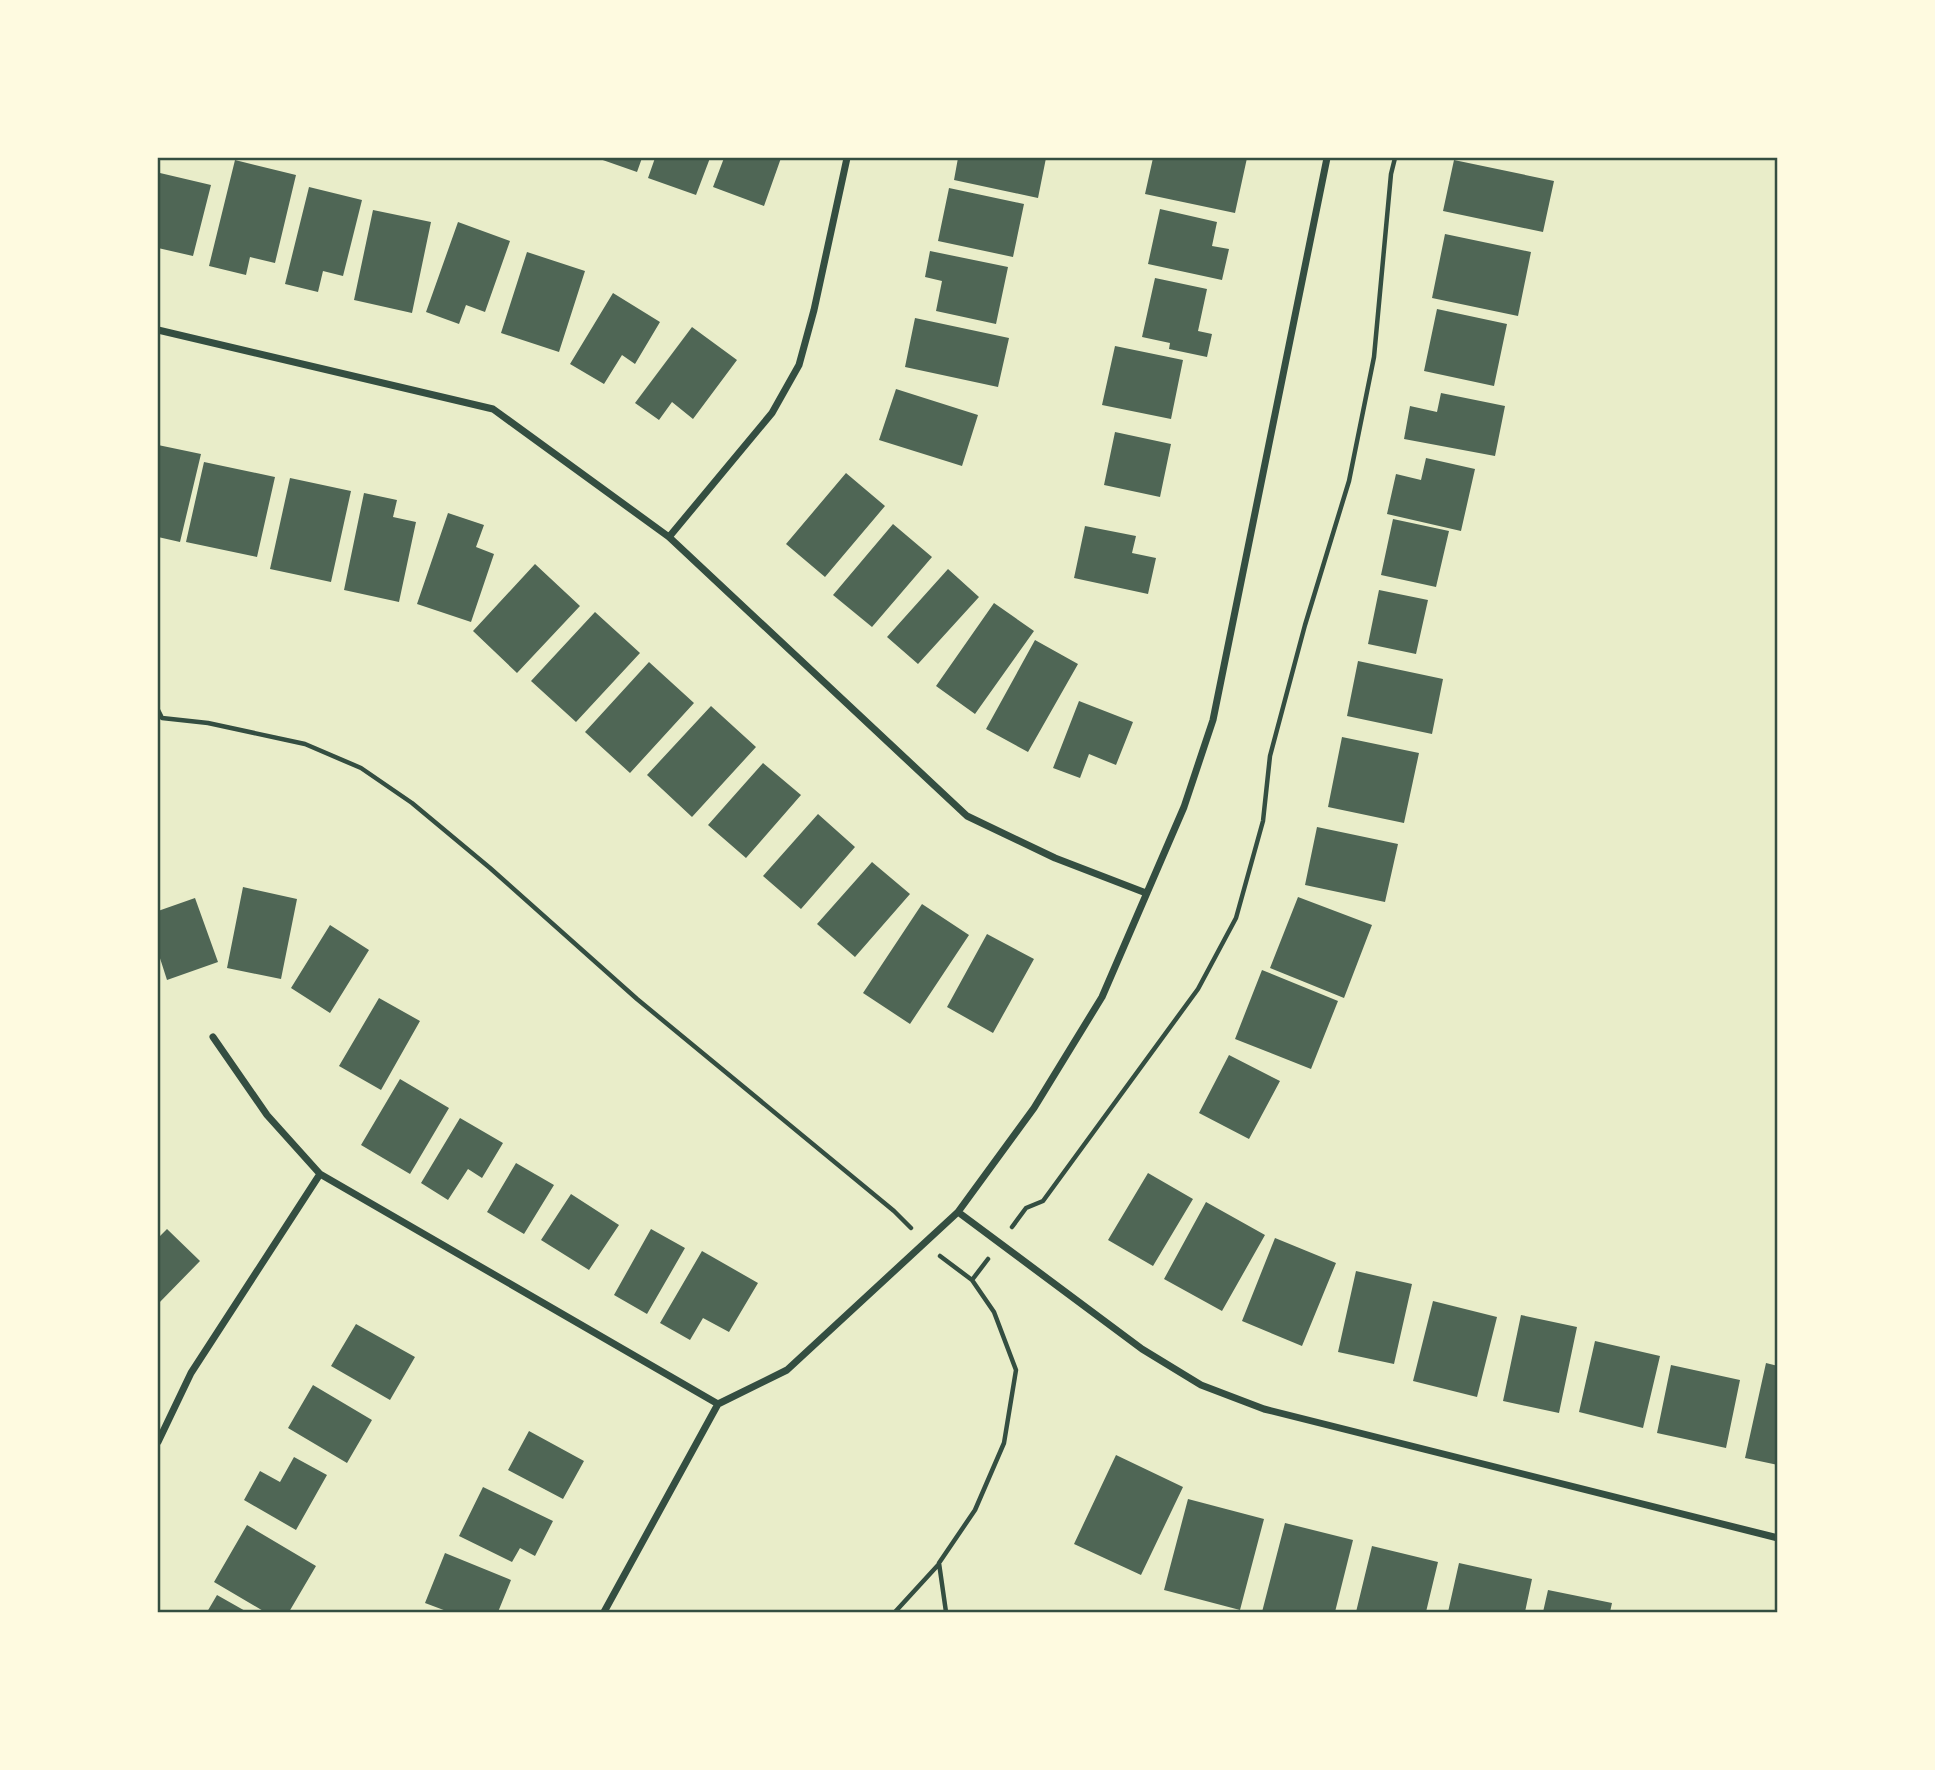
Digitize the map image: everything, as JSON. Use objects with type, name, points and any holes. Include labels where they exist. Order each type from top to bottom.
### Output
[{"type":"street","points":[[669,537],[772,413],[799,365],[814,310],[847,158]]},
{"type":"street","points":[[604,1612],[718,1404],[787,1370],[958,1212],[1034,1108],[1102,997],[1184,807],[1213,720],[1326,158]]},
{"type":"street","points":[[158,330],[493,410],[669,537],[967,816],[1055,858],[1146,893]]},
{"type":"street","points":[[213,1037],[267,1115],[320,1174],[718,1404]]},
{"type":"street","points":[[158,1442],[191,1373],[320,1174]]},
{"type":"street","points":[[958,1212],[1142,1349],[1201,1385],[1264,1409],[1777,1538]]},
{"type":"path","points":[[972,1280],[1026,1208],[1043,1201],[1190,1000],[1236,918],[1263,821],[1270,756],[1305,625],[1349,481],[1374,356],[1391,174],[1395,158]]},
{"type":"path","points":[[158,710],[160,719],[221,726],[305,744],[361,768],[412,803],[490,868],[637,999],[861,1183],[894,1211],[924,1243],[972,1280],[994,1312],[1016,1370],[1004,1443],[975,1510],[939,1563],[895,1612]]},
{"type":"path","points":[[939,1563],[946,1612]]},
{"type":"building","points":[[597,158],[642,158],[637,172]]},
{"type":"building","points":[[655,158],[710,158],[696,195],[648,178]]},
{"type":"building","points":[[724,158],[781,158],[764,206],[713,187]]},
{"type":"building","points":[[958,158],[1046,158],[1038,198],[954,180]]},
{"type":"building","points":[[1153,158],[1247,158],[1235,213],[1145,194]]},
{"type":"building","points":[[235,160],[296,175],[275,263],[250,257],[246,275],[209,266]]},
{"type":"building","points":[[1454,160],[1554,181],[1543,232],[1443,211]]},
{"type":"building","points":[[160,173],[211,185],[193,256],[158,248]]},
{"type":"building","points":[[309,187],[362,200],[343,276],[323,271],[318,292],[285,284]]},
{"type":"building","points":[[949,188],[1024,204],[1013,257],[938,241]]},
{"type":"building","points":[[1160,209],[1217,222],[1212,246],[1229,249],[1222,280],[1148,264]]},
{"type":"building","points":[[373,210],[431,222],[412,313],[354,300]]},
{"type":"building","points":[[458,222],[510,241],[485,312],[466,305],[459,324],[426,312]]},
{"type":"building","points":[[1445,234],[1531,252],[1518,316],[1432,298]]},
{"type":"building","points":[[930,251],[1008,267],[996,324],[936,311],[942,281],[925,277]]},
{"type":"building","points":[[527,252],[585,271],[559,352],[501,333]]},
{"type":"building","points":[[1155,278],[1207,289],[1198,331],[1212,334],[1207,357],[1169,349],[1170,343],[1142,337]]},
{"type":"building","points":[[613,293],[660,322],[635,364],[622,355],[604,384],[570,364]]},
{"type":"building","points":[[1437,309],[1507,324],[1494,386],[1424,371]]},
{"type":"building","points":[[915,318],[1009,338],[998,387],[905,367]]},
{"type":"building","points":[[692,327],[737,360],[693,419],[672,402],[659,420],[635,403]]},
{"type":"building","points":[[1115,346],[1183,360],[1171,419],[1102,405]]},
{"type":"building","points":[[896,389],[978,415],[962,466],[879,440]]},
{"type":"building","points":[[1441,393],[1505,406],[1495,456],[1404,439],[1410,406],[1437,412]]},
{"type":"building","points":[[1115,432],[1171,444],[1160,497],[1104,485]]},
{"type":"building","points":[[158,445],[201,454],[180,542],[158,537]]},
{"type":"building","points":[[1426,458],[1475,469],[1461,531],[1387,514],[1396,474],[1421,480]]},
{"type":"building","points":[[204,462],[275,477],[257,557],[186,542]]},
{"type":"building","points":[[846,473],[885,506],[825,577],[786,544]]},
{"type":"building","points":[[290,478],[351,491],[331,582],[270,569]]},
{"type":"building","points":[[364,493],[397,500],[393,517],[416,522],[399,602],[344,590]]},
{"type":"building","points":[[448,513],[484,525],[476,547],[494,554],[471,622],[417,604]]},
{"type":"building","points":[[1393,519],[1449,531],[1436,587],[1381,575]]},
{"type":"building","points":[[893,524],[932,557],[872,627],[833,595]]},
{"type":"building","points":[[1085,526],[1136,536],[1132,553],[1156,558],[1148,594],[1074,578]]},
{"type":"building","points":[[535,564],[580,606],[517,673],[473,631]]},
{"type":"building","points":[[948,569],[979,597],[918,664],[887,637]]},
{"type":"building","points":[[1379,590],[1428,600],[1416,654],[1368,644]]},
{"type":"building","points":[[994,603],[1034,631],[975,714],[936,686]]},
{"type":"building","points":[[595,612],[640,653],[576,722],[531,681]]},
{"type":"building","points":[[1035,640],[1078,664],[1028,752],[986,729]]},
{"type":"building","points":[[1358,661],[1443,679],[1432,734],[1347,716]]},
{"type":"building","points":[[649,662],[694,703],[630,773],[585,732]]},
{"type":"building","points":[[1079,701],[1133,722],[1116,765],[1089,754],[1080,778],[1053,768]]},
{"type":"building","points":[[711,706],[756,747],[692,817],[647,775]]},
{"type":"building","points":[[1342,737],[1419,753],[1404,823],[1328,807]]},
{"type":"building","points":[[763,763],[801,795],[746,858],[708,825]]},
{"type":"building","points":[[818,814],[855,847],[801,909],[763,876]]},
{"type":"building","points":[[1317,827],[1398,844],[1385,902],[1305,885]]},
{"type":"building","points":[[872,862],[910,894],[855,957],[817,924]]},
{"type":"building","points":[[243,887],[297,899],[281,979],[227,968]]},
{"type":"building","points":[[1298,897],[1372,925],[1344,998],[1270,968]]},
{"type":"building","points":[[195,898],[218,962],[167,980],[158,952],[158,911]]},
{"type":"building","points":[[922,904],[969,935],[910,1024],[863,993]]},
{"type":"building","points":[[330,925],[369,950],[330,1013],[291,988]]},
{"type":"building","points":[[987,934],[1034,959],[993,1033],[947,1007]]},
{"type":"building","points":[[1262,970],[1338,1001],[1311,1069],[1235,1039]]},
{"type":"building","points":[[379,998],[420,1021],[381,1090],[339,1066]]},
{"type":"building","points":[[1229,1055],[1280,1081],[1249,1139],[1199,1113]]},
{"type":"building","points":[[400,1079],[449,1108],[410,1174],[361,1145]]},
{"type":"building","points":[[460,1118],[503,1143],[482,1178],[468,1169],[448,1200],[421,1183]]},
{"type":"building","points":[[516,1163],[554,1185],[524,1234],[487,1212]]},
{"type":"building","points":[[1148,1173],[1193,1199],[1153,1266],[1108,1240]]},
{"type":"building","points":[[571,1194],[619,1225],[589,1270],[541,1240]]},
{"type":"building","points":[[1206,1202],[1265,1235],[1222,1311],[1164,1279]]},
{"type":"building","points":[[167,1229],[200,1261],[158,1304],[158,1238]]},
{"type":"building","points":[[651,1229],[685,1248],[647,1314],[614,1295]]},
{"type":"building","points":[[1275,1238],[1336,1263],[1302,1346],[1242,1321]]},
{"type":"building","points":[[702,1251],[758,1283],[729,1332],[703,1318],[690,1340],[660,1323]]},
{"type":"building","points":[[1356,1271],[1412,1284],[1394,1364],[1338,1352]]},
{"type":"building","points":[[1433,1301],[1497,1317],[1477,1397],[1413,1381]]},
{"type":"building","points":[[1521,1315],[1577,1327],[1559,1413],[1503,1401]]},
{"type":"building","points":[[356,1324],[415,1357],[390,1400],[331,1366]]},
{"type":"building","points":[[1595,1341],[1660,1356],[1643,1428],[1579,1412]]},
{"type":"building","points":[[1766,1363],[1778,1366],[1778,1465],[1745,1458]]},
{"type":"building","points":[[1671,1365],[1740,1380],[1726,1448],[1657,1433]]},
{"type":"building","points":[[313,1385],[372,1420],[347,1463],[288,1428]]},
{"type":"building","points":[[529,1431],[584,1461],[563,1499],[508,1470]]},
{"type":"building","points":[[1116,1455],[1183,1487],[1141,1575],[1074,1544]]},
{"type":"building","points":[[294,1457],[327,1475],[296,1530],[244,1500],[260,1471],[280,1482]]},
{"type":"building","points":[[483,1487],[553,1521],[535,1556],[520,1548],[512,1562],[459,1536]]},
{"type":"building","points":[[1188,1499],[1264,1519],[1240,1610],[1164,1590]]},
{"type":"building","points":[[1285,1523],[1353,1540],[1335,1612],[1262,1612]]},
{"type":"building","points":[[247,1525],[316,1566],[289,1612],[265,1612],[214,1582]]},
{"type":"building","points":[[1372,1546],[1438,1562],[1426,1612],[1356,1612]]},
{"type":"building","points":[[445,1553],[511,1580],[498,1612],[449,1612],[425,1603]]},
{"type":"building","points":[[1459,1563],[1532,1579],[1525,1612],[1448,1612]]},
{"type":"building","points":[[1548,1590],[1612,1603],[1610,1612],[1543,1612]]},
{"type":"building","points":[[217,1595],[247,1612],[207,1612]]}]
